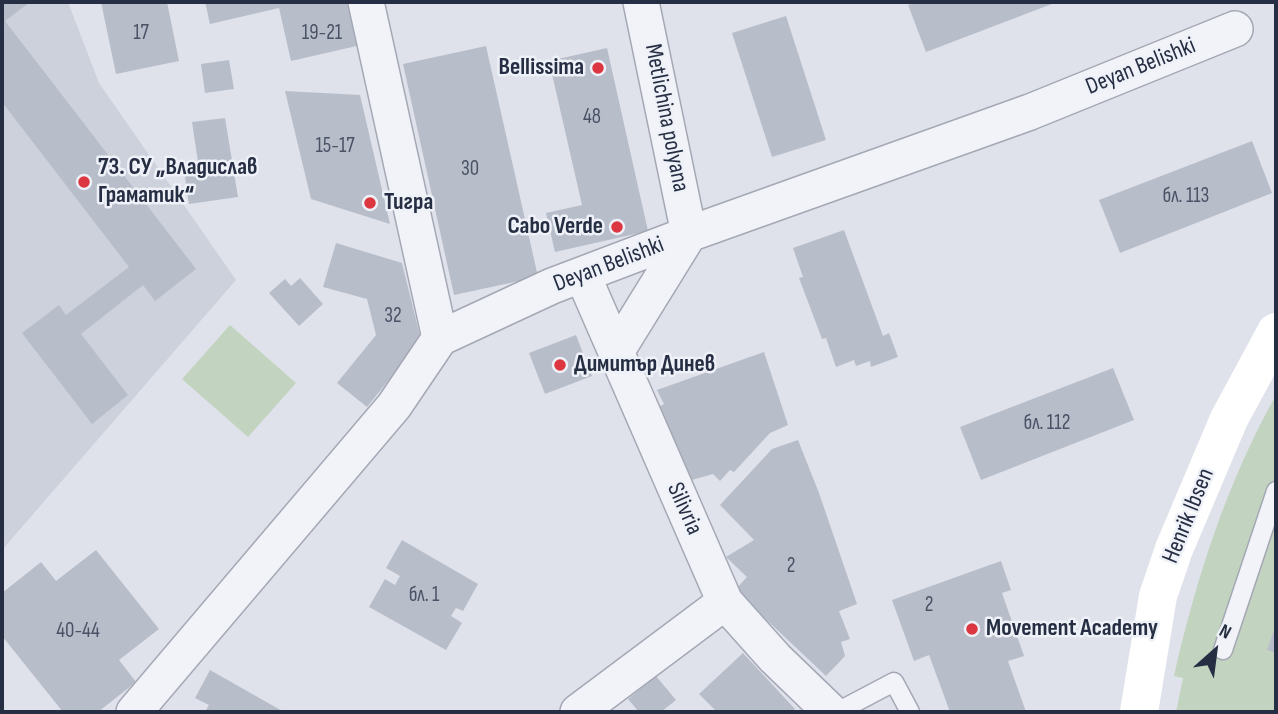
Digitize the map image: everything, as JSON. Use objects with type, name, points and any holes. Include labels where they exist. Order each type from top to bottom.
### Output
[{"type":"main road","name":"Henrik Ibsen","points":[[1139,712],[1158,596],[1174,549],[1229,419],[1276,332]]},
{"type":"street","points":[[134,712],[394,406],[440,338],[366,2]]},
{"type":"street","name":"Metlichina polyana","points":[[641,2],[689,234]]},
{"type":"street","name":"Deyan Belishki","points":[[440,338],[552,286],[689,234],[1030,113],[1235,29]]},
{"type":"street","points":[[616,352],[689,234]]},
{"type":"street","name":"Silivria","points":[[583,276],[725,602],[775,658],[831,712]]},
{"type":"street","points":[[578,712],[725,602]]},
{"type":"lane","points":[[1223,650],[1276,491]]},
{"type":"lane","points":[[837,712],[894,682],[910,712]]},
{"type":"shaded area","name":"73. СУ „Владислав Граматик“","points":[[2,2],[68,2],[99,83],[236,280],[2,550]]},
{"type":"green space","points":[[230,325],[296,383],[248,437],[182,379]]},
{"type":"green space","points":[[1276,395],[1276,712],[1176,712],[1183,678],[1174,676],[1203,567],[1242,462]]},
{"type":"building","points":[[2,2],[30,2],[5,21],[196,269],[155,301],[143,285],[81,334],[128,395],[92,424],[22,333],[59,305],[66,315],[129,267],[2,102]]},
{"type":"building","points":[[101,2],[167,2],[179,61],[116,74]]},
{"type":"building","points":[[205,2],[351,2],[361,45],[291,61],[279,8],[210,24]]},
{"type":"building","points":[[918,2],[1057,2],[926,52],[908,5]]},
{"type":"building","points":[[786,16],[826,140],[772,157],[732,33]]},
{"type":"building","points":[[486,46],[538,277],[454,295],[403,64]]},
{"type":"building","points":[[607,48],[648,231],[555,252],[546,213],[582,205],[549,61]]},
{"type":"building","points":[[229,60],[234,89],[205,93],[201,64]]},
{"type":"building","points":[[285,91],[360,95],[390,224],[311,199]]},
{"type":"building","points":[[225,118],[238,197],[189,204],[183,164],[198,162],[192,122]]},
{"type":"building","points":[[1252,141],[1272,193],[1120,253],[1099,200]]},
{"type":"building","points":[[844,230],[883,336],[889,333],[898,357],[871,367],[870,361],[856,366],[854,360],[836,367],[826,338],[822,339],[799,278],[803,277],[793,248]]},
{"type":"building","points":[[336,243],[402,263],[421,340],[367,407],[337,383],[376,335],[367,299],[323,287]]},
{"type":"building","points":[[300,278],[323,304],[299,326],[269,293],[285,279],[291,286]]},
{"type":"building","name":"Димитър Динев","points":[[576,335],[592,376],[545,394],[529,353]]},
{"type":"building","points":[[764,352],[788,425],[770,433],[734,472],[730,470],[720,481],[713,474],[685,482],[654,410],[664,404],[657,390]]},
{"type":"building","points":[[1113,368],[1134,420],[981,480],[960,427]]},
{"type":"building","points":[[798,440],[857,604],[839,611],[850,639],[841,642],[845,656],[826,676],[735,590],[747,577],[726,557],[754,540],[720,505],[772,449]]},
{"type":"building","points":[[402,540],[478,584],[463,611],[456,608],[451,616],[462,623],[446,650],[369,607],[385,579],[395,585],[400,576],[386,568]]},
{"type":"building","points":[[96,550],[159,629],[119,660],[136,682],[98,712],[63,712],[2,636],[2,593],[41,562],[56,581]]},
{"type":"building","points":[[1001,561],[1011,590],[1002,593],[1024,656],[1008,661],[1026,712],[950,712],[929,655],[914,661],[892,600]]},
{"type":"building","points":[[1276,625],[1276,653],[1267,650]]},
{"type":"building","points":[[743,653],[795,709],[791,712],[717,712],[699,694]]},
{"type":"building","points":[[210,670],[284,712],[205,712],[209,705],[195,698]]},
{"type":"building","points":[[656,676],[676,700],[661,712],[639,712],[628,699]]},
{"type":"place","name":"Bellissima","points":[[598,68]]},
{"type":"place","name":"73. СУ „Владислав Граматик“","points":[[84,182]]},
{"type":"place","name":"Тигра","points":[[370,203]]},
{"type":"place","name":"Cabo Verde","points":[[617,227]]},
{"type":"place","name":"Димитър Динев","points":[[560,365]]},
{"type":"place","name":"Movement Academy","points":[[972,629]]}]
